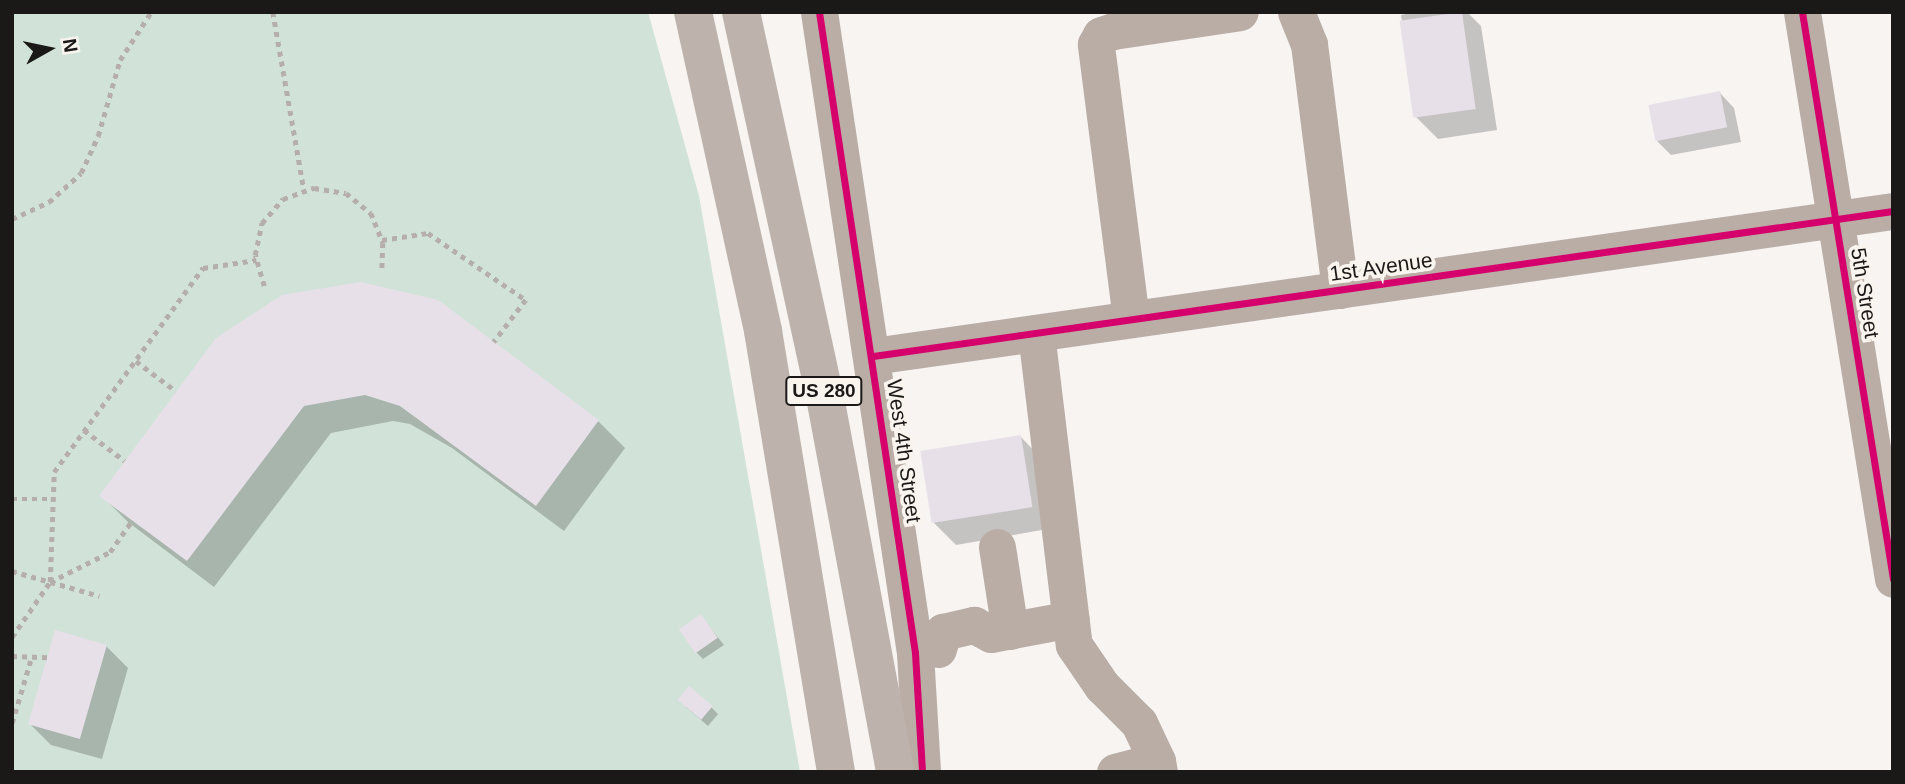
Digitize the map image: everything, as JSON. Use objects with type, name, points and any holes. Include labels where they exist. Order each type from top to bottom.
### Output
[{"type":"highway","name":"US 280","points":[[693,12],[763,331],[836,772]]},
{"type":"highway","name":"US 280","points":[[741,12],[825,397],[895,772]]},
{"type":"street","name":"West 4th Street","points":[[818,12],[873,356],[926,651],[922,772]]},
{"type":"street","points":[[1131,319],[1096,44],[1101,35],[1113,31],[1240,12]]},
{"type":"street","points":[[1296,12],[1309,44],[1340,290]]},
{"type":"street","name":"5th Street","points":[[1802,12],[1893,579]]},
{"type":"street","name":"1st Avenue","points":[[873,356],[1893,211]]},
{"type":"street","points":[[1036,333],[1074,645],[1102,686],[1139,723],[1158,766],[1115,772]]},
{"type":"street","points":[[997,547],[1001,633]]},
{"type":"street","points":[[926,651],[948,657],[982,650],[1001,633],[1071,620]]},
{"type":"path","points":[[12,219],[49,202],[81,173],[98,136],[120,60],[151,12]]},
{"type":"path","points":[[273,12],[304,190]]},
{"type":"path","points":[[264,286],[256,260],[257,239],[267,217],[283,199],[304,190],[330,189],[359,202],[371,213],[382,240],[382,270]]},
{"type":"path","points":[[382,240],[428,233],[526,300],[494,342]]},
{"type":"path","points":[[50,582],[54,472],[203,268],[256,260]]},
{"type":"path","points":[[136,361],[176,391]]},
{"type":"path","points":[[85,430],[125,461]]},
{"type":"path","points":[[12,499],[53,499]]},
{"type":"path","points":[[12,637],[50,582],[110,552],[132,520]]},
{"type":"path","points":[[12,571],[100,596]]},
{"type":"path","points":[[12,656],[31,659],[47,657]]},
{"type":"path","points":[[12,723],[31,659]]},
{"type":"green space","points":[[12,12],[648,12],[699,196],[800,772],[12,772]]},
{"type":"building","points":[[1462,12],[1476,109],[1413,118],[1400,21]]},
{"type":"building","points":[[1720,91],[1727,127],[1655,141],[1648,105]]},
{"type":"building","points":[[361,282],[438,300],[599,420],[536,506],[400,406],[365,395],[304,406],[187,561],[99,496],[216,338],[282,295]]},
{"type":"building","points":[[1021,435],[1032,507],[932,523],[920,451]]},
{"type":"building","points":[[701,614],[718,638],[696,653],[679,629]]},
{"type":"building","points":[[55,630],[107,645],[80,739],[28,724]]},
{"type":"building","points":[[689,686],[713,706],[701,720],[677,700]]},
{"type":"cycle path","points":[[819,12],[915,653],[922,772]]},
{"type":"cycle path","points":[[1802,12],[1893,579]]},
{"type":"cycle path","points":[[873,356],[1893,211]]}]
